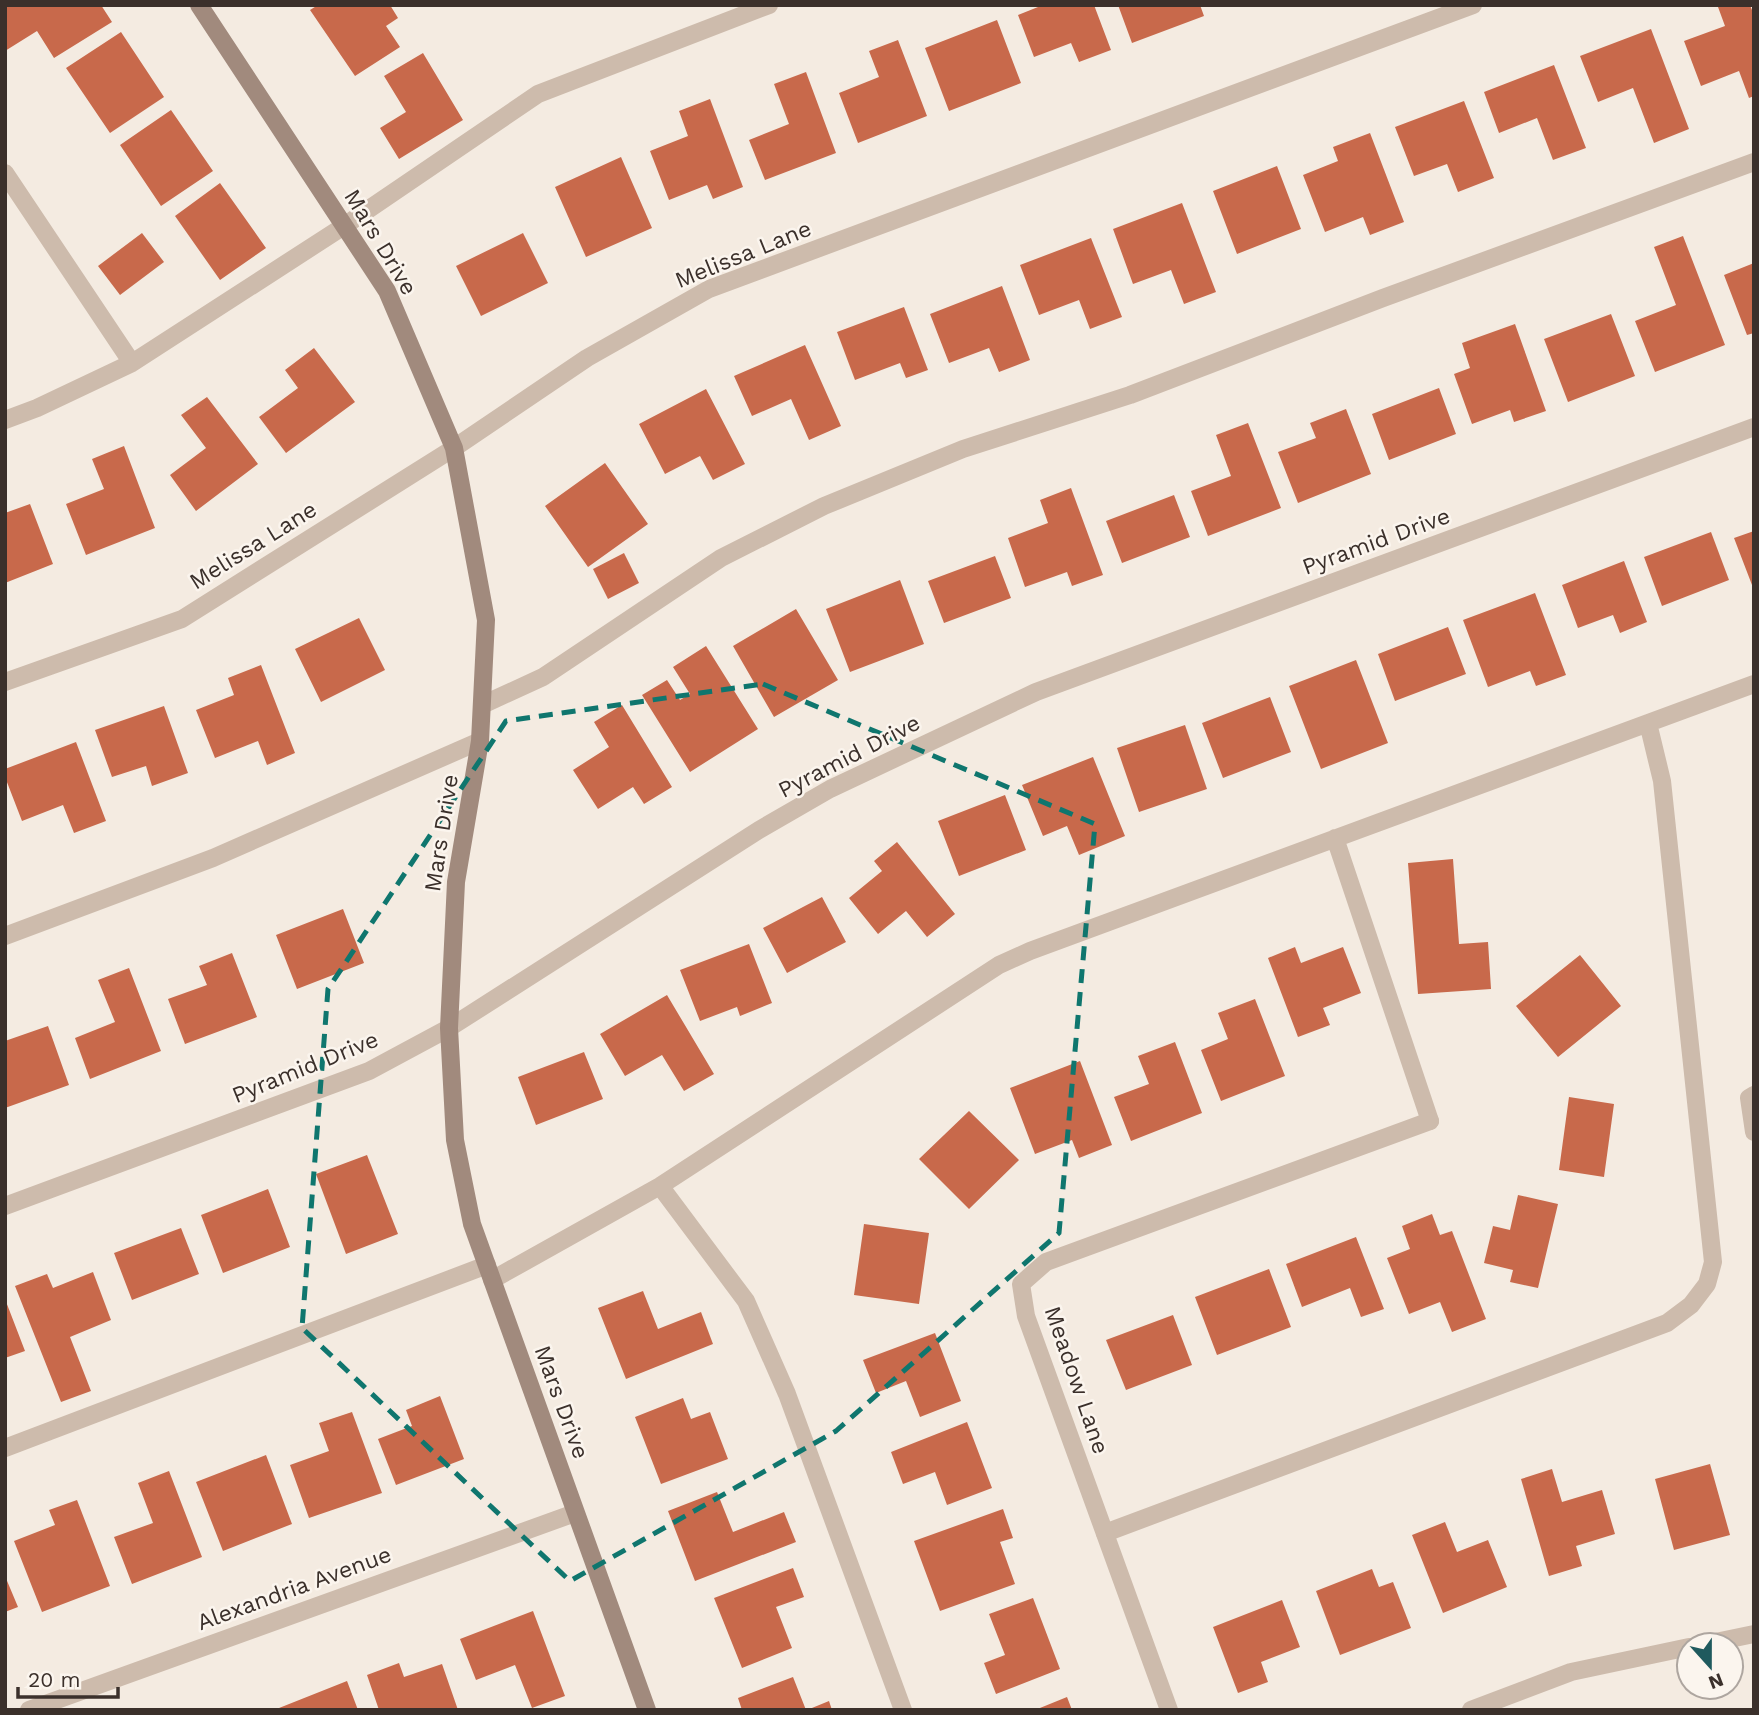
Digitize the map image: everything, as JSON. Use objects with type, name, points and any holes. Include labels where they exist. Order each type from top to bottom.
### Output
[{"type":"street","name":"Mars Drive","points":[[199,5],[387,291],[454,448],[486,620],[480,741],[456,882],[449,1028],[456,1140],[472,1224],[647,1710]]},
{"type":"street","points":[[5,420],[37,408],[132,363],[344,226],[538,94],[769,5]]},
{"type":"street","name":"Melissa Lane","points":[[5,682],[182,619],[454,448],[587,358],[709,289],[1473,5]]},
{"type":"street","points":[[482,705],[543,677],[721,558],[824,506],[963,449],[1130,395],[1754,162]]},
{"type":"street","points":[[5,173],[132,363]]},
{"type":"street","name":"Pyramid Drive","points":[[5,1206],[369,1072],[449,1028],[759,830],[830,789],[1036,692],[1754,427]]},
{"type":"street","points":[[5,1448],[489,1273],[660,1186],[999,965],[1030,951],[1754,684]]},
{"type":"street","points":[[1105,1533],[1667,1323],[1691,1305],[1707,1284],[1713,1262],[1662,781],[1648,723]]},
{"type":"street","points":[[5,936],[213,858],[480,741]]},
{"type":"street","name":"Meadow Lane","points":[[1169,1710],[1026,1315],[1021,1284],[1046,1262],[1430,1121],[1335,838]]},
{"type":"street","points":[[1754,1095],[1749,1098],[1754,1132]]},
{"type":"street","points":[[660,1186],[746,1301],[786,1394],[903,1710]]},
{"type":"street","name":"Alexandria Avenue","points":[[29,1710],[575,1513]]},
{"type":"street","points":[[1471,1710],[1571,1672],[1675,1650]]},
{"type":"highlighted area","points":[[763,684],[1095,824],[1059,1233],[836,1431],[570,1581],[302,1328],[328,989],[506,721]]},
{"type":"building","points":[[5,5],[101,5],[112,22],[54,58],[37,31],[5,51]]},
{"type":"building","points":[[318,5],[390,5],[398,18],[386,26],[400,47],[355,76],[310,10]]},
{"type":"building","points":[[1043,5],[1094,5],[1111,50],[1079,62],[1071,43],[1034,57],[1018,15]]},
{"type":"building","points":[[1118,5],[1200,5],[1204,16],[1132,43]]},
{"type":"building","points":[[1750,5],[1754,15],[1754,96],[1749,98],[1739,71],[1701,86],[1684,41],[1725,26],[1718,7]]},
{"type":"building","points":[[997,20],[1021,83],[949,111],[925,48]]},
{"type":"building","points":[[1651,29],[1689,129],[1654,143],[1633,88],[1598,102],[1580,56]]},
{"type":"building","points":[[121,32],[164,97],[110,133],[66,68]]},
{"type":"building","points":[[898,40],[927,116],[858,143],[839,93],[879,77],[869,51]]},
{"type":"building","points":[[423,53],[463,120],[399,159],[380,128],[406,112],[384,76]]},
{"type":"building","points":[[1554,65],[1586,148],[1553,160],[1537,118],[1499,133],[1484,92]]},
{"type":"building","points":[[806,72],[836,153],[765,180],[749,140],[789,124],[774,84]]},
{"type":"building","points":[[710,99],[743,187],[713,199],[707,185],[669,200],[650,151],[688,136],[679,111]]},
{"type":"building","points":[[1464,101],[1494,178],[1458,192],[1447,164],[1414,176],[1395,127]]},
{"type":"building","points":[[171,110],[213,171],[161,206],[120,145]]},
{"type":"building","points":[[1370,133],[1404,222],[1370,235],[1363,217],[1325,232],[1303,175],[1338,161],[1333,147]]},
{"type":"building","points":[[621,157],[652,228],[586,257],[555,187]]},
{"type":"building","points":[[1277,166],[1301,229],[1237,254],[1213,191]]},
{"type":"building","points":[[220,183],[266,248],[220,280],[175,216]]},
{"type":"building","points":[[1182,203],[1216,292],[1184,304],[1171,270],[1133,284],[1113,229]]},
{"type":"building","points":[[142,233],[164,262],[120,295],[98,266]]},
{"type":"building","points":[[523,233],[548,283],[481,316],[456,266]]},
{"type":"building","points":[[1683,236],[1725,345],[1655,372],[1635,321],[1676,305],[1654,247]]},
{"type":"building","points":[[1091,238],[1122,317],[1090,329],[1079,300],[1039,315],[1020,265]]},
{"type":"building","points":[[1754,263],[1754,333],[1747,335],[1724,275]]},
{"type":"building","points":[[1002,286],[1030,360],[999,372],[989,348],[949,363],[930,314]]},
{"type":"building","points":[[904,307],[928,370],[906,378],[900,363],[855,380],[837,332]]},
{"type":"building","points":[[1611,314],[1635,376],[1568,402],[1544,339]]},
{"type":"building","points":[[1515,324],[1546,411],[1514,422],[1510,410],[1472,424],[1454,374],[1470,368],[1462,343]]},
{"type":"building","points":[[805,345],[841,426],[809,440],[791,399],[752,416],[734,376]]},
{"type":"building","points":[[314,348],[355,402],[286,453],[259,417],[298,388],[285,370]]},
{"type":"building","points":[[1439,388],[1456,434],[1389,460],[1372,414]]},
{"type":"building","points":[[706,389],[745,464],[713,480],[700,456],[665,474],[639,424]]},
{"type":"building","points":[[207,397],[258,464],[196,511],[170,475],[206,448],[181,415]]},
{"type":"building","points":[[1346,409],[1371,474],[1298,503],[1278,452],[1316,438],[1310,423]]},
{"type":"building","points":[[1248,423],[1281,508],[1208,536],[1191,491],[1231,476],[1216,435]]},
{"type":"building","points":[[124,446],[155,528],[86,555],[66,504],[104,489],[92,459]]},
{"type":"building","points":[[605,463],[648,524],[588,567],[545,506]]},
{"type":"building","points":[[1071,488],[1103,575],[1072,586],[1067,572],[1025,587],[1008,538],[1048,523],[1040,500]]},
{"type":"building","points":[[1174,495],[1190,537],[1122,563],[1106,521]]},
{"type":"building","points":[[30,504],[53,564],[5,583],[5,513]]},
{"type":"building","points":[[1754,531],[1754,584],[1752,585],[1734,538]]},
{"type":"building","points":[[1711,532],[1729,580],[1662,606],[1644,557]]},
{"type":"building","points":[[624,553],[639,583],[608,599],[593,569]]},
{"type":"building","points":[[995,556],[1011,598],[944,623],[928,581]]},
{"type":"building","points":[[1624,561],[1647,622],[1620,633],[1613,615],[1578,628],[1562,585]]},
{"type":"building","points":[[900,580],[924,644],[850,672],[826,609]]},
{"type":"building","points":[[1535,593],[1566,675],[1536,686],[1530,671],[1488,687],[1463,620]]},
{"type":"building","points":[[796,609],[838,680],[774,717],[733,646]]},
{"type":"building","points":[[359,618],[385,670],[321,702],[295,649]]},
{"type":"building","points":[[1448,627],[1466,674],[1395,701],[1378,654]]},
{"type":"building","points":[[706,646],[758,729],[690,772],[642,695],[667,680],[680,700],[690,694],[673,667]]},
{"type":"building","points":[[1356,660],[1388,743],[1321,769],[1289,686]]},
{"type":"building","points":[[261,665],[295,753],[267,765],[258,741],[215,758],[196,710],[234,695],[228,678]]},
{"type":"building","points":[[1270,697],[1291,752],[1223,778],[1202,723]]},
{"type":"building","points":[[622,705],[672,787],[644,804],[633,787],[598,809],[573,770],[609,747],[594,722]]},
{"type":"building","points":[[164,706],[188,773],[152,786],[146,766],[112,777],[95,730]]},
{"type":"building","points":[[1185,725],[1207,789],[1139,812],[1117,748]]},
{"type":"building","points":[[76,742],[106,821],[74,833],[63,805],[22,821],[5,777],[5,769]]},
{"type":"building","points":[[1093,757],[1125,836],[1079,855],[1067,826],[1043,836],[1022,785]]},
{"type":"building","points":[[1005,795],[1026,850],[959,876],[938,821]]},
{"type":"building","points":[[897,842],[955,914],[927,937],[906,911],[878,934],[849,898],[882,871],[874,861]]},
{"type":"building","points":[[1453,859],[1459,944],[1488,942],[1491,989],[1418,994],[1408,863]]},
{"type":"building","points":[[822,897],[846,942],[787,973],[763,928]]},
{"type":"building","points":[[343,909],[364,963],[297,989],[276,935]]},
{"type":"building","points":[[749,944],[772,1003],[740,1016],[737,1007],[700,1021],[680,970]]},
{"type":"building","points":[[1295,947],[1301,963],[1343,947],[1361,993],[1323,1008],[1330,1025],[1298,1037],[1268,958]]},
{"type":"building","points":[[232,953],[257,1017],[185,1044],[168,999],[207,985],[199,966]]},
{"type":"building","points":[[1580,955],[1621,1006],[1558,1057],[1516,1006]]},
{"type":"building","points":[[129,968],[161,1051],[90,1079],[75,1038],[115,1022],[98,980]]},
{"type":"building","points":[[667,995],[714,1074],[684,1091],[662,1055],[625,1076],[600,1034]]},
{"type":"building","points":[[1255,999],[1285,1076],[1221,1101],[1201,1050],[1228,1039],[1218,1013]]},
{"type":"building","points":[[48,1026],[69,1085],[5,1108],[5,1041]]},
{"type":"building","points":[[1175,1042],[1202,1113],[1131,1141],[1114,1097],[1149,1084],[1138,1056]]},
{"type":"building","points":[[584,1052],[603,1099],[536,1125],[518,1077]]},
{"type":"building","points":[[1080,1061],[1112,1145],[1079,1158],[1072,1140],[1035,1154],[1010,1088]]},
{"type":"building","points":[[1569,1097],[1614,1104],[1604,1177],[1559,1170]]},
{"type":"building","points":[[969,1111],[1019,1160],[969,1209],[919,1159]]},
{"type":"building","points":[[367,1155],[398,1234],[346,1254],[316,1174]]},
{"type":"building","points":[[268,1189],[290,1247],[223,1273],[201,1215]]},
{"type":"building","points":[[1518,1195],[1558,1204],[1538,1288],[1510,1282],[1513,1270],[1484,1263],[1493,1226],[1510,1230]]},
{"type":"building","points":[[1432,1214],[1440,1235],[1452,1231],[1486,1319],[1452,1332],[1440,1302],[1409,1314],[1387,1258],[1410,1249],[1402,1226]]},
{"type":"building","points":[[864,1224],[929,1233],[919,1304],[854,1295]]},
{"type":"building","points":[[181,1228],[199,1274],[132,1300],[114,1253]]},
{"type":"building","points":[[1356,1237],[1384,1309],[1361,1317],[1350,1288],[1302,1307],[1286,1264]]},
{"type":"building","points":[[1269,1269],[1291,1327],[1217,1355],[1195,1297]]},
{"type":"building","points":[[93,1272],[111,1320],[70,1337],[91,1391],[61,1402],[15,1286],[47,1274],[53,1288]]},
{"type":"building","points":[[643,1291],[658,1329],[701,1312],[713,1344],[626,1379],[598,1308]]},
{"type":"building","points":[[5,1299],[25,1351],[5,1358]]},
{"type":"building","points":[[1173,1315],[1192,1365],[1126,1390],[1106,1340]]},
{"type":"building","points":[[935,1333],[961,1401],[920,1417],[906,1381],[876,1393],[863,1360]]},
{"type":"building","points":[[440,1396],[464,1459],[396,1485],[378,1439],[412,1426],[406,1410]]},
{"type":"building","points":[[683,1398],[691,1419],[710,1412],[728,1459],[661,1484],[635,1417]]},
{"type":"building","points":[[352,1412],[382,1493],[309,1518],[290,1465],[329,1451],[319,1423]]},
{"type":"building","points":[[967,1422],[992,1488],[947,1505],[935,1472],[903,1484],[891,1452]]},
{"type":"building","points":[[266,1455],[292,1524],[223,1551],[196,1482]]},
{"type":"building","points":[[1710,1464],[1730,1535],[1674,1550],[1655,1479]]},
{"type":"building","points":[[1552,1469],[1562,1502],[1602,1490],[1615,1534],[1576,1546],[1582,1566],[1549,1576],[1521,1479]]},
{"type":"building","points":[[169,1471],[202,1557],[132,1584],[114,1537],[153,1523],[138,1483]]},
{"type":"building","points":[[717,1492],[733,1532],[784,1512],[796,1542],[695,1581],[668,1511]]},
{"type":"building","points":[[77,1500],[110,1586],[42,1612],[14,1541],[55,1525],[49,1510]]},
{"type":"building","points":[[1003,1509],[1013,1538],[1000,1542],[1015,1584],[940,1611],[914,1541]]},
{"type":"building","points":[[1445,1522],[1457,1552],[1488,1540],[1507,1587],[1443,1613],[1412,1535]]},
{"type":"building","points":[[793,1568],[804,1597],[776,1607],[792,1648],[742,1668],[714,1598]]},
{"type":"building","points":[[1372,1569],[1379,1587],[1393,1582],[1411,1628],[1340,1655],[1316,1591]]},
{"type":"building","points":[[5,1576],[18,1607],[5,1612]]},
{"type":"building","points":[[1033,1598],[1060,1669],[996,1694],[984,1663],[1005,1655],[989,1614]]},
{"type":"building","points":[[1282,1600],[1300,1647],[1261,1662],[1268,1682],[1238,1693],[1213,1627]]},
{"type":"building","points":[[533,1611],[565,1696],[532,1708],[515,1665],[476,1680],[460,1639]]},
{"type":"building","points":[[399,1663],[404,1677],[442,1664],[458,1710],[379,1710],[367,1675]]},
{"type":"building","points":[[793,1677],[806,1710],[742,1710],[738,1698]]},
{"type":"building","points":[[347,1681],[358,1710],[274,1710]]},
{"type":"building","points":[[1067,1697],[1072,1710],[1035,1710]]},
{"type":"building","points":[[829,1701],[832,1710],[807,1710]]}]
